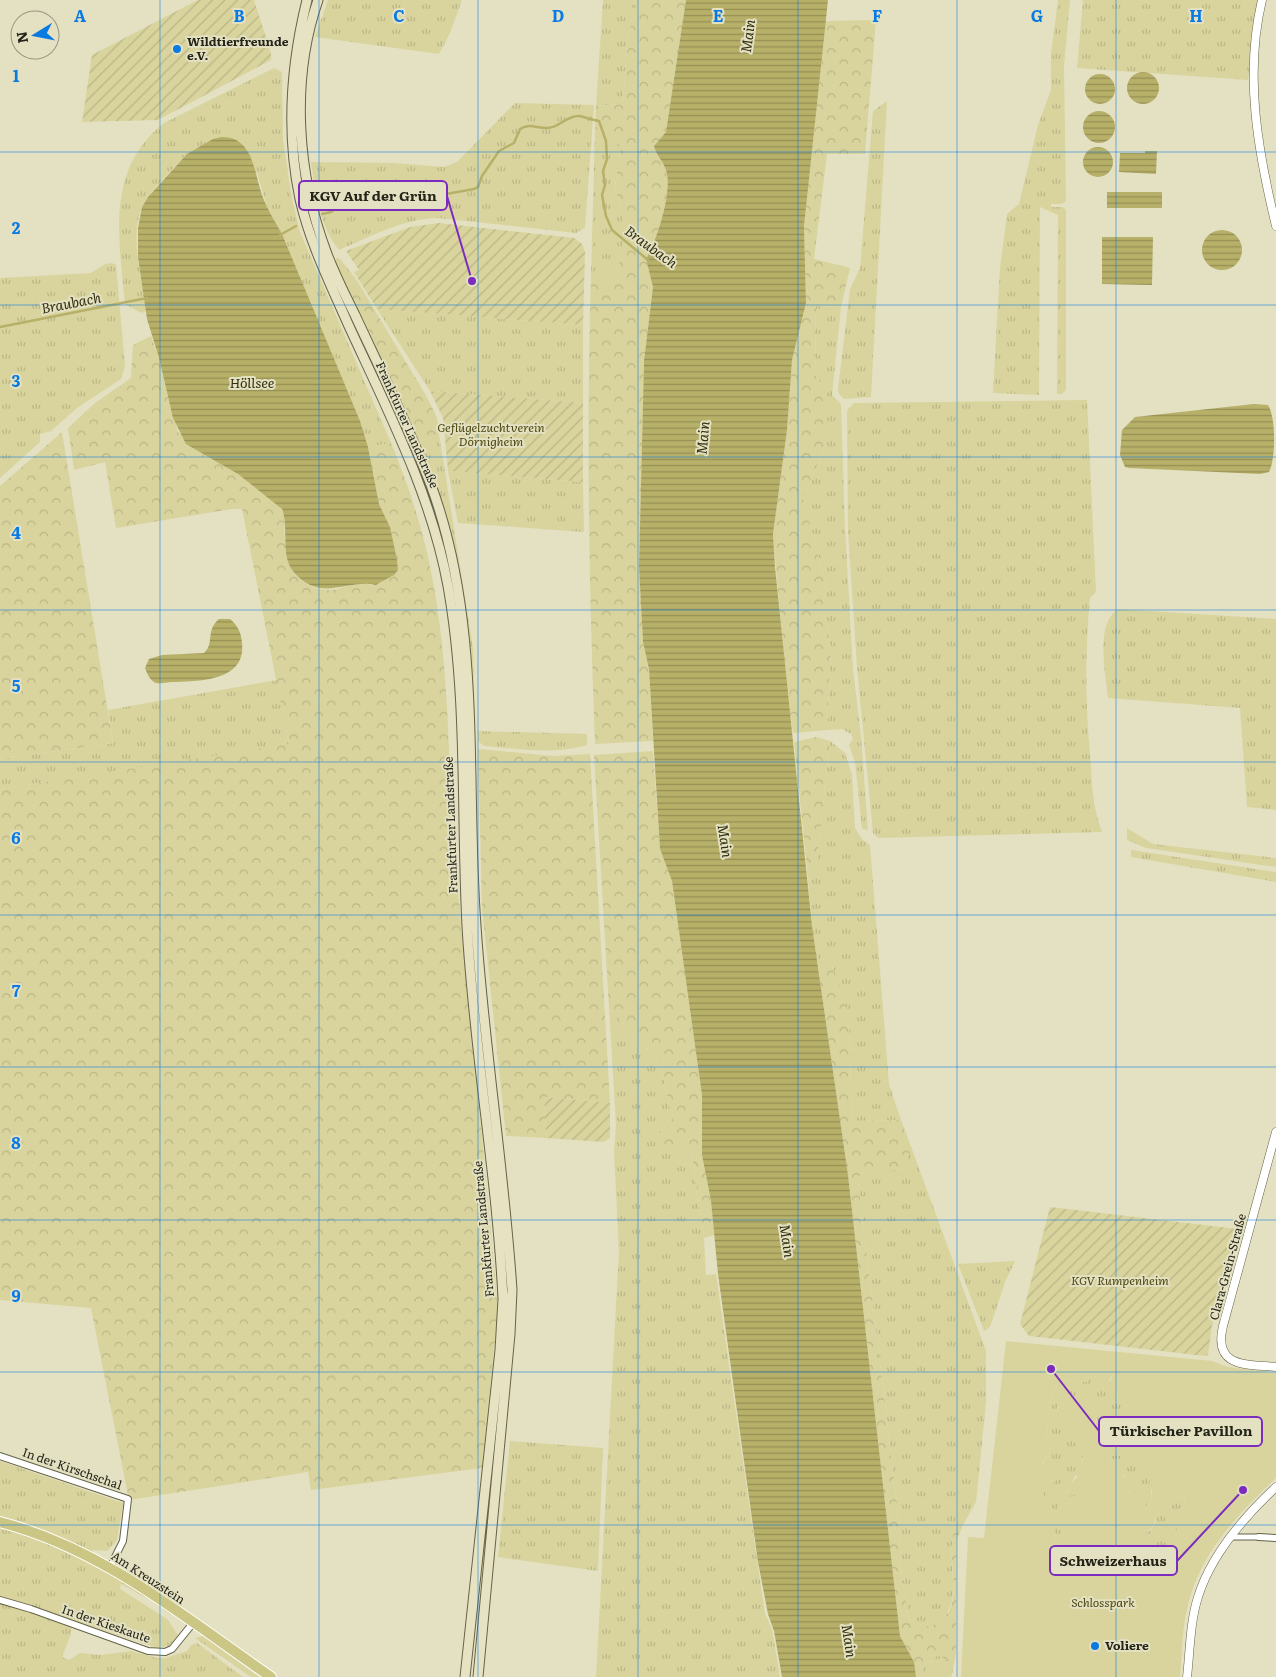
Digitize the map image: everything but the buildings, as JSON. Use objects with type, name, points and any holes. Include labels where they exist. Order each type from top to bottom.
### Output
[{"type":"main road","name":"Frankfurter Landstraße","points":[[307,0],[298,36],[292,97],[294,152],[300,197],[320,262],[424,496],[442,558],[457,648],[467,931],[503,1299],[500,1350],[466,1677]]},
{"type":"main road","name":"Frankfurter Landstraße","points":[[318,0],[309,36],[302,85],[302,132],[310,196],[328,258],[431,485],[457,583],[466,648],[476,928],[512,1290],[510,1334],[478,1677]]},
{"type":"main road","name":"Am Kreuzstein","points":[[0,1522],[64,1544],[110,1567],[142,1586],[271,1677]]},
{"type":"street","points":[[1262,0],[1254,45],[1253,88],[1258,135],[1276,226]]},
{"type":"street","name":"Clara-Grein-Straße","points":[[1276,1132],[1223,1326],[1221,1344],[1223,1352],[1230,1360],[1276,1367]]},
{"type":"street","name":"In der Kirschschal","points":[[0,1456],[128,1499],[123,1541],[110,1567]]},
{"type":"street","points":[[1187,1677],[1198,1596],[1215,1562],[1232,1537],[1276,1487]]},
{"type":"street","points":[[1232,1537],[1276,1538]]},
{"type":"street","name":"In der Kieskaute","points":[[0,1600],[155,1652],[172,1649],[193,1623]]},
{"type":"green space","points":[[198,0],[254,0],[271,53],[271,60],[158,120],[82,122],[92,55]]},
{"type":"green space","points":[[328,0],[462,0],[450,33],[439,54],[315,37]]},
{"type":"green space","points":[[603,0],[635,0],[627,46],[623,104],[596,106]]},
{"type":"green space","points":[[635,0],[686,0],[666,132],[654,146],[666,170],[668,179],[666,202],[655,240],[646,259],[653,287],[644,361],[639,567],[643,642],[649,669],[653,741],[595,744],[589,510],[591,277],[611,280],[623,254],[623,217],[615,187],[621,146],[595,128],[596,106],[623,104],[627,46]]},
{"type":"green space","points":[[1058,0],[1070,0],[1064,67],[1066,201],[1062,204],[1051,204],[1051,207],[1063,207],[1066,210],[1066,390],[1062,394],[1057,394],[1058,215],[1040,207],[1039,395],[993,393],[1000,268],[1007,214],[1019,204],[1038,125],[1051,90],[1051,54]]},
{"type":"green space","points":[[1083,0],[1259,0],[1248,80],[1077,68]]},
{"type":"green space","points":[[876,20],[865,154],[827,154],[814,259],[850,268],[841,307],[816,306],[815,375],[827,393],[827,443],[803,498],[826,584],[823,607],[831,648],[827,730],[793,733],[786,684],[773,534],[787,430],[792,360],[806,303],[804,226],[825,21]]},
{"type":"green space","points":[[274,68],[282,72],[283,139],[291,194],[300,232],[391,443],[368,447],[282,234],[267,207],[257,173],[187,154],[148,197],[141,210],[138,223],[137,253],[147,311],[141,313],[125,304],[120,254],[120,206],[124,183],[132,161],[145,141],[164,123]]},
{"type":"green space","points":[[887,101],[871,397],[844,399],[839,394],[838,389],[850,289],[860,268],[873,111]]},
{"type":"green space","points":[[515,103],[594,105],[585,228],[576,233],[438,218],[425,219],[387,229],[339,250],[327,231],[319,208],[311,162],[394,163],[444,167],[457,162]]},
{"type":"green space","points":[[595,128],[621,146],[615,187],[623,217],[623,254],[611,280],[591,277]]},
{"type":"green space","points":[[439,223],[574,238],[582,244],[585,252],[583,325],[377,309],[354,272],[359,270],[346,251],[410,227]]},
{"type":"green space","points":[[337,258],[340,259],[356,279],[346,287],[334,262]]},
{"type":"green space","points":[[112,263],[116,265],[125,366],[121,379],[77,408],[51,431],[40,434],[40,442],[0,478],[0,278],[91,273],[105,264]]},
{"type":"green space","points":[[356,279],[427,397],[437,418],[439,434],[416,443],[346,287]]},
{"type":"green space","points":[[816,306],[841,307],[832,395],[841,404],[845,527],[853,669],[861,737],[868,830],[862,829],[855,762],[849,745],[853,739],[851,734],[842,729],[827,730],[831,648],[823,607],[826,584],[803,498],[827,443],[827,393],[815,375]]},
{"type":"green space","points":[[377,309],[583,325],[583,403],[430,391]]},
{"type":"green space","points":[[151,336],[159,358],[178,432],[247,480],[278,505],[285,516],[284,528],[287,554],[298,575],[306,583],[317,588],[331,590],[361,583],[376,585],[388,579],[398,570],[390,528],[379,504],[368,447],[391,443],[419,523],[430,564],[441,637],[447,700],[455,858],[497,1301],[497,1320],[482,1468],[311,1490],[308,1472],[129,1500],[91,1308],[0,1300],[0,789],[289,744],[242,509],[116,528],[105,462],[74,470],[68,428],[95,403],[131,378],[133,345]]},
{"type":"green space","name":"Geflügelzuchtverein Dörnigheim","points":[[430,391],[583,403],[583,482],[448,471],[443,418]]},
{"type":"green space","points":[[1087,400],[1096,592],[1090,598],[1086,656],[1086,695],[1093,794],[1102,832],[878,838],[873,833],[857,667],[848,532],[847,411],[854,403]]},
{"type":"green space","points":[[62,432],[113,743],[0,759],[0,486]]},
{"type":"green space","points":[[439,434],[473,648],[475,731],[473,730],[459,581],[416,443]]},
{"type":"green space","points":[[448,471],[583,482],[584,532],[458,523]]},
{"type":"green space","points":[[1119,609],[1276,619],[1276,810],[1247,807],[1240,708],[1108,698],[1103,650],[1104,637],[1106,625],[1111,616]]},
{"type":"green space","points":[[277,680],[289,745],[0,789],[0,759],[113,743],[108,710]]},
{"type":"green space","points":[[478,731],[587,734],[587,745],[549,751],[484,746],[478,741]]},
{"type":"green space","points":[[816,737],[830,741],[816,871],[807,869],[794,742]]},
{"type":"green space","points":[[830,741],[845,753],[852,775],[855,828],[862,839],[870,845],[889,1084],[901,1120],[852,1121],[849,1026],[833,967],[818,967],[807,869],[816,870]]},
{"type":"green space","points":[[478,749],[553,756],[590,754],[610,1103],[544,1097],[546,1138],[506,1136],[482,908]]},
{"type":"green space","points":[[653,751],[660,849],[672,881],[702,1095],[702,1155],[711,1201],[714,1235],[704,1238],[691,1149],[661,1149],[657,1134],[672,1119],[661,1064],[609,1008],[594,755]]},
{"type":"green space","points":[[1127,828],[1153,844],[1276,858],[1276,867],[1146,848],[1127,840]]},
{"type":"green space","points":[[1131,850],[1276,872],[1276,882],[1131,857]]},
{"type":"green space","points":[[832,966],[845,997],[849,1026],[852,1121],[901,1120],[913,1152],[909,1154],[904,1169],[860,1174],[858,1181],[897,1503],[901,1568],[908,1616],[915,1624],[931,1627],[949,1611],[953,1592],[953,1533],[957,1522],[963,1525],[957,1539],[956,1653],[952,1675],[946,1674],[945,1659],[938,1655],[923,1666],[922,1677],[916,1677],[913,1662],[900,1636],[848,1175],[818,967]]},
{"type":"green space","points":[[609,1008],[661,1064],[672,1119],[657,1134],[691,1149],[704,1238],[706,1275],[716,1274],[765,1614],[772,1629],[780,1677],[596,1677],[619,1250],[614,1152],[616,1125]]},
{"type":"green space","points":[[544,1097],[610,1103],[610,1138],[604,1142],[546,1138]]},
{"type":"green space","points":[[913,1152],[986,1351],[986,1402],[976,1502],[963,1525],[957,1523],[953,1533],[952,1603],[943,1618],[931,1628],[915,1624],[908,1616],[901,1568],[897,1503],[858,1181],[859,1174],[904,1169],[909,1153]]},
{"type":"green space","name":"KGV Rumpenheim","points":[[1050,1207],[1238,1229],[1212,1326],[1208,1355],[1029,1336],[1020,1324]]},
{"type":"green space","points":[[1015,1261],[1005,1282],[990,1327],[984,1331],[958,1264]]},
{"type":"green space","name":"Schlosspark","points":[[1006,1341],[1212,1361],[1228,1367],[1276,1373],[1276,1478],[1235,1520],[1211,1551],[1202,1568],[1194,1586],[1186,1614],[1180,1677],[961,1677],[968,1537],[984,1538]],"holes":[[[1107,1370],[1114,1372],[1106,1391],[1112,1395],[1117,1393],[1118,1398],[1113,1403],[1118,1401],[1125,1403],[1127,1414],[1132,1411],[1127,1427],[1114,1425],[1110,1419],[1103,1422],[1112,1432],[1109,1437],[1103,1435],[1108,1445],[1104,1445],[1092,1435],[1096,1411],[1089,1397],[1077,1398],[1064,1391],[1059,1394],[1057,1413],[1050,1413],[1052,1395],[1062,1380],[1087,1382],[1087,1376],[1095,1378]],[[1219,1416],[1228,1424],[1219,1438],[1211,1434],[1207,1428]],[[1048,1423],[1062,1427],[1067,1431],[1072,1428],[1076,1432],[1069,1438],[1078,1439],[1080,1443],[1087,1447],[1081,1453],[1084,1458],[1075,1470],[1077,1477],[1071,1484],[1068,1481],[1065,1482],[1068,1489],[1066,1493],[1062,1494],[1063,1497],[1075,1495],[1082,1484],[1088,1484],[1077,1501],[1057,1506],[1059,1526],[1064,1530],[1069,1526],[1071,1529],[1057,1545],[1053,1540],[1056,1534],[1045,1521],[1051,1516],[1052,1510],[1047,1509],[1042,1516],[1039,1514],[1036,1505],[1044,1498],[1044,1477],[1048,1467],[1052,1469],[1049,1475],[1051,1480],[1048,1483],[1049,1487],[1058,1479],[1056,1475],[1062,1468],[1060,1465],[1042,1464],[1051,1450],[1046,1439]],[[1117,1455],[1147,1461],[1140,1467],[1150,1478],[1149,1485],[1152,1491],[1152,1500],[1147,1506],[1140,1496],[1127,1489],[1127,1478],[1123,1475],[1124,1465],[1110,1465],[1111,1456]],[[1175,1497],[1184,1499],[1185,1506],[1175,1514],[1171,1523],[1178,1527],[1177,1531],[1169,1525],[1165,1527],[1165,1532],[1175,1534],[1172,1542],[1166,1541],[1169,1550],[1172,1550],[1168,1555],[1163,1550],[1156,1552],[1154,1542],[1157,1538],[1149,1536],[1146,1532],[1153,1525],[1156,1515],[1170,1506]]]},
{"type":"green space","points":[[1107,1370],[1115,1371],[1109,1380],[1117,1394],[1115,1403],[1118,1401],[1125,1403],[1127,1413],[1132,1410],[1131,1418],[1127,1423],[1128,1427],[1119,1427],[1104,1422],[1112,1432],[1108,1445],[1104,1445],[1092,1435],[1097,1419],[1073,1395],[1057,1406],[1057,1413],[1050,1414],[1050,1409],[1054,1391],[1062,1380],[1087,1382],[1087,1376],[1095,1378]]},
{"type":"green space","points":[[1219,1415],[1228,1424],[1219,1438],[1206,1428]]},
{"type":"green space","points":[[1048,1423],[1072,1428],[1076,1432],[1070,1437],[1078,1439],[1087,1447],[1077,1473],[1063,1497],[1082,1484],[1089,1483],[1077,1502],[1066,1503],[1071,1529],[1057,1545],[1053,1540],[1056,1534],[1039,1514],[1036,1505],[1044,1498],[1044,1477],[1048,1466],[1052,1469],[1049,1487],[1060,1465],[1042,1465],[1051,1450],[1046,1439]]},
{"type":"green space","points":[[510,1441],[603,1448],[598,1571],[498,1557]]},
{"type":"green space","points":[[1117,1455],[1148,1461],[1147,1473],[1150,1478],[1152,1500],[1146,1507],[1140,1496],[1127,1489],[1127,1478],[1116,1467],[1110,1465],[1111,1456]]},
{"type":"green space","points":[[0,1461],[123,1503],[117,1540],[107,1551],[93,1550],[88,1561],[169,1610],[171,1615],[152,1601],[121,1584],[120,1589],[167,1619],[178,1635],[169,1646],[158,1648],[72,1620],[71,1634],[62,1657],[69,1660],[80,1653],[101,1655],[131,1651],[157,1658],[165,1658],[187,1651],[191,1645],[197,1643],[243,1677],[0,1677]]},
{"type":"green space","points":[[1175,1497],[1184,1499],[1185,1506],[1175,1514],[1179,1527],[1176,1531],[1172,1527],[1171,1532],[1175,1534],[1172,1542],[1167,1541],[1172,1550],[1168,1555],[1163,1550],[1156,1552],[1154,1542],[1145,1532],[1150,1531],[1155,1523],[1156,1515],[1170,1506]]},
{"type":"green space","points":[[204,1636],[260,1677],[251,1677],[195,1638]]},
{"type":"green space","points":[[938,1655],[945,1659],[946,1674],[952,1675],[951,1677],[922,1677],[923,1666]]},
{"type":"water","name":"Main","points":[[686,0],[828,0],[804,226],[806,303],[792,360],[787,430],[773,534],[812,926],[848,1175],[900,1636],[914,1662],[916,1677],[782,1677],[774,1631],[768,1614],[758,1562],[718,1274],[711,1201],[702,1155],[702,1095],[672,881],[660,849],[649,669],[643,642],[639,567],[644,361],[653,287],[646,259],[655,240],[663,215],[668,179],[666,170],[654,146],[666,132]]},
{"type":"water","points":[[1143,72],[1154,77],[1159,88],[1154,99],[1143,104],[1132,99],[1127,88],[1132,77]]},
{"type":"water","points":[[1100,74],[1111,78],[1115,89],[1111,100],[1100,104],[1089,100],[1085,89],[1089,78]]},
{"type":"water","points":[[1099,111],[1110,116],[1115,127],[1110,138],[1099,143],[1088,138],[1083,127],[1088,116]]},
{"type":"water","name":"Höllsee","points":[[221,137],[232,138],[240,142],[250,157],[264,200],[282,234],[360,421],[368,447],[379,504],[390,527],[398,570],[394,575],[376,585],[357,584],[320,588],[302,580],[288,562],[282,509],[238,474],[186,444],[173,418],[159,358],[147,319],[138,257],[138,228],[142,207],[148,197],[187,154],[213,139]]},
{"type":"water","points":[[1098,147],[1109,151],[1113,162],[1109,173],[1098,177],[1087,173],[1083,162],[1087,151]]},
{"type":"water","points":[[1145,151],[1157,151],[1156,174],[1119,172],[1120,153],[1145,153]]},
{"type":"water","points":[[1107,192],[1162,192],[1162,208],[1107,208]]},
{"type":"water","points":[[1222,230],[1236,236],[1242,250],[1236,264],[1222,270],[1208,264],[1202,250],[1208,236]]},
{"type":"water","points":[[1102,237],[1153,237],[1152,285],[1102,284]]},
{"type":"water","points":[[1254,404],[1268,405],[1273,419],[1274,448],[1269,472],[1260,474],[1125,467],[1120,455],[1122,430],[1135,417]]},
{"type":"water","points":[[219,619],[230,619],[240,632],[242,643],[241,656],[236,665],[228,672],[207,680],[160,683],[152,681],[145,668],[149,659],[162,655],[204,653],[209,645],[212,628]]},
{"type":"waterway","name":"Braubach","points":[[322,214],[331,212],[343,203],[364,209],[378,205],[389,198],[418,191],[435,196],[474,189],[478,187],[482,176],[499,151],[514,143],[520,129],[530,126],[550,128],[570,118],[579,116],[599,121],[606,141],[607,159],[603,171],[605,185],[602,195],[606,216],[612,230],[648,260]]},
{"type":"waterway","points":[[280,235],[296,226]]},
{"type":"waterway","name":"Braubach","points":[[0,327],[147,298]]},
{"type":"place","name":"Wildtierfreunde e.V.","points":[[177,49]]},
{"type":"place","name":"KGV Auf der Grün","points":[[472,281]]},
{"type":"place","name":"Türkischer Pavillon","points":[[1051,1369]]},
{"type":"place","name":"Schweizerhaus","points":[[1243,1490]]},
{"type":"place","name":"Voliere","points":[[1095,1646]]}]
